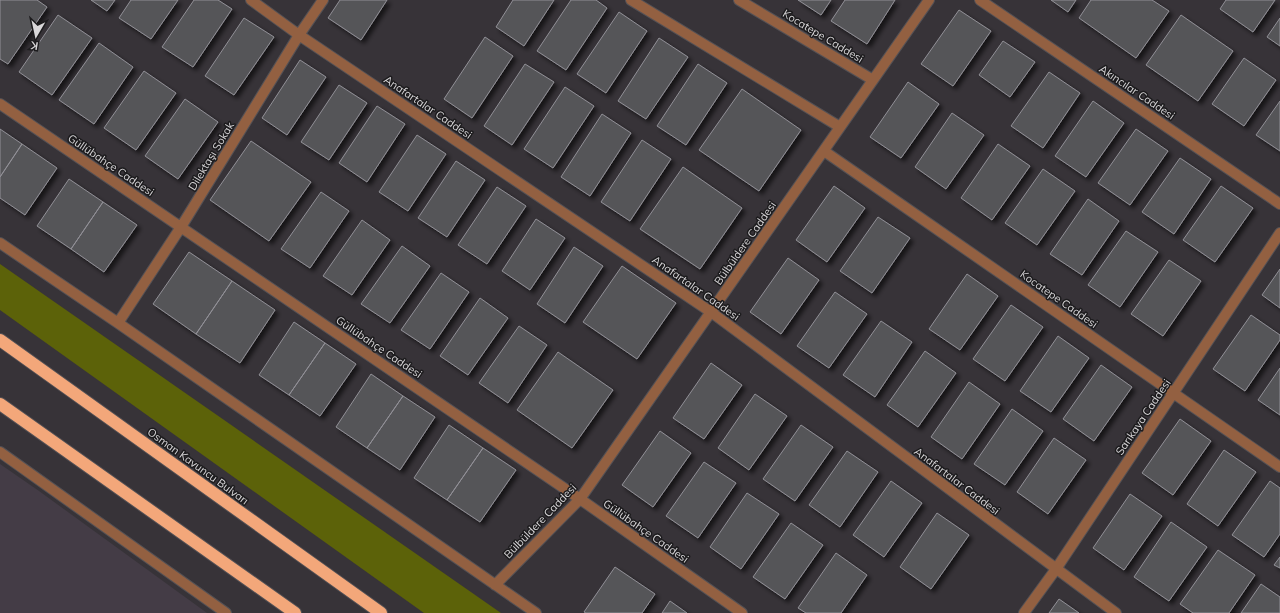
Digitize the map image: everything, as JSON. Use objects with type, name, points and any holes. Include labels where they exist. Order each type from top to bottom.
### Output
[{"type":"highway","name":"Osman Kavuncu Bulvarı","points":[[0,340],[381,613]]},
{"type":"highway","points":[[0,404],[295,613]]},
{"type":"street","name":"Anafartalar Caddesi","points":[[251,0],[299,35],[711,312],[1116,613]]},
{"type":"street","name":"Dilektaşı Sokak","points":[[118,323],[181,227],[299,35],[323,0]]},
{"type":"street","points":[[630,0],[840,127]]},
{"type":"street","name":"Kocatepe Caddesi","points":[[739,0],[873,80]]},
{"type":"street","name":"Bülbüldere Caddesi","points":[[495,584],[580,499],[929,0]]},
{"type":"street","name":"Akıncılar Caddesi","points":[[980,0],[1280,204]]},
{"type":"street","name":"Güllübahçe Caddesi","points":[[0,104],[580,499],[742,613]]},
{"type":"street","name":"Kocatepe Caddesi","points":[[824,151],[1280,467]]},
{"type":"street","name":"Sarıkaya Caddesi","points":[[1024,613],[1056,569],[1280,234]]},
{"type":"street","points":[[0,244],[118,323],[536,613]]},
{"type":"street","points":[[0,452],[226,613]]},
{"type":"shaded area","points":[[0,264],[501,613],[424,613],[0,310]]},
{"type":"shaded area","points":[[0,464],[39,491],[207,613],[0,613]]},
{"type":"building","points":[[0,0],[37,0],[47,7],[8,64],[0,59]]},
{"type":"building","points":[[91,0],[115,0],[107,11]]},
{"type":"building","points":[[131,0],[178,0],[151,39],[119,18]]},
{"type":"building","points":[[194,0],[218,0],[232,9],[193,67],[162,47]]},
{"type":"building","points":[[340,0],[387,0],[361,40],[328,18]]},
{"type":"building","points":[[513,0],[554,0],[524,46],[496,27]]},
{"type":"building","points":[[571,0],[596,0],[607,8],[566,70],[537,51]]},
{"type":"building","points":[[798,0],[831,0],[821,15]]},
{"type":"building","points":[[845,0],[895,0],[867,44],[831,21]]},
{"type":"building","points":[[1051,0],[1076,0],[1068,12]]},
{"type":"building","points":[[1091,0],[1152,0],[1169,11],[1136,58],[1079,18]]},
{"type":"building","points":[[1226,0],[1275,0],[1253,32],[1220,9]]},
{"type":"building","points":[[959,10],[991,31],[953,86],[921,64]]},
{"type":"building","points":[[619,12],[647,31],[606,93],[577,74]]},
{"type":"building","points":[[58,15],[92,38],[52,95],[19,72]]},
{"type":"building","points":[[1181,15],[1233,51],[1198,101],[1146,65]]},
{"type":"building","points":[[244,18],[274,37],[234,95],[205,76]]},
{"type":"building","points":[[1280,18],[1280,46],[1267,37]]},
{"type":"building","points":[[485,37],[513,56],[472,118],[444,99]]},
{"type":"building","points":[[659,38],[688,57],[646,119],[618,101]]},
{"type":"building","points":[[1003,41],[1035,62],[1010,97],[979,75]]},
{"type":"building","points":[[99,43],[133,67],[94,124],[59,100]]},
{"type":"building","points":[[1244,58],[1276,80],[1244,126],[1212,104]]},
{"type":"building","points":[[300,60],[326,77],[287,135],[262,118]]},
{"type":"building","points":[[525,64],[554,82],[512,145],[484,126]]},
{"type":"building","points":[[698,64],[727,83],[686,145],[657,126]]},
{"type":"building","points":[[144,71],[176,93],[136,150],[104,128]]},
{"type":"building","points":[[1049,72],[1080,93],[1043,148],[1011,126]]},
{"type":"building","points":[[908,82],[939,104],[901,158],[870,137]]},
{"type":"building","points":[[339,85],[367,103],[329,160],[301,142]]},
{"type":"building","points":[[565,87],[594,106],[553,168],[524,149]]},
{"type":"building","points":[[742,89],[801,130],[759,191],[699,150]]},
{"type":"building","points":[[185,99],[218,122],[178,179],[145,156]]},
{"type":"building","points":[[1093,101],[1124,123],[1086,177],[1055,156]]},
{"type":"building","points":[[1280,101],[1280,151],[1256,135]]},
{"type":"building","points":[[377,106],[405,124],[367,182],[339,163]]},
{"type":"building","points":[[952,113],[984,135],[946,189],[915,167]]},
{"type":"building","points":[[602,114],[631,133],[590,196],[561,177]]},
{"type":"building","points":[[0,129],[22,144],[0,177]]},
{"type":"building","points":[[1136,129],[1168,151],[1130,205],[1098,183]]},
{"type":"building","points":[[417,135],[446,154],[408,211],[379,192]]},
{"type":"building","points":[[642,140],[671,159],[630,221],[601,202]]},
{"type":"building","points":[[251,141],[311,182],[269,241],[210,200]]},
{"type":"building","points":[[22,144],[57,168],[25,215],[0,198],[0,177]]},
{"type":"building","points":[[998,144],[1030,166],[992,220],[961,198]]},
{"type":"building","points":[[1180,158],[1211,179],[1174,234],[1142,212]]},
{"type":"building","points":[[456,161],[485,180],[447,237],[418,218]]},
{"type":"building","points":[[683,167],[742,208],[700,269],[640,229]]},
{"type":"building","points":[[1043,169],[1075,191],[1037,245],[1005,223]]},
{"type":"building","points":[[69,179],[103,202],[71,249],[37,226]]},
{"type":"building","points":[[834,186],[865,208],[827,262],[796,240]]},
{"type":"building","points":[[1221,186],[1253,208],[1215,262],[1183,240]]},
{"type":"building","points":[[497,187],[526,206],[487,264],[458,245]]},
{"type":"building","points":[[321,192],[349,211],[310,268],[281,249]]},
{"type":"building","points":[[1088,199],[1119,221],[1082,275],[1050,254]]},
{"type":"building","points":[[103,202],[137,225],[104,272],[71,249]]},
{"type":"building","points":[[878,217],[910,238],[872,293],[840,271]]},
{"type":"building","points":[[536,219],[565,238],[530,290],[502,271]]},
{"type":"building","points":[[362,220],[390,240],[352,295],[323,276]]},
{"type":"building","points":[[1126,231],[1158,252],[1120,307],[1088,285]]},
{"type":"building","points":[[402,246],[430,266],[390,323],[361,304]]},
{"type":"building","points":[[574,247],[603,266],[565,323],[537,304]]},
{"type":"building","points":[[189,252],[232,281],[196,334],[153,304]]},
{"type":"building","points":[[788,258],[819,280],[781,334],[750,312]]},
{"type":"building","points":[[1169,260],[1201,281],[1163,336],[1131,314]]},
{"type":"building","points":[[622,266],[676,303],[637,359],[583,322]]},
{"type":"building","points":[[1280,269],[1280,308],[1262,295]]},
{"type":"building","points":[[441,273],[469,292],[430,349],[401,330]]},
{"type":"building","points":[[967,274],[998,296],[960,350],[929,329]]},
{"type":"building","points":[[232,281],[275,310],[240,363],[196,334]]},
{"type":"building","points":[[835,292],[867,314],[829,368],[797,346]]},
{"type":"building","points":[[480,298],[508,318],[468,375],[440,356]]},
{"type":"building","points":[[1011,305],[1043,327],[1005,381],[973,359]]},
{"type":"building","points":[[1251,315],[1280,335],[1280,340],[1245,391],[1213,369]]},
{"type":"building","points":[[881,321],[912,342],[875,397],[843,375]]},
{"type":"building","points":[[294,322],[325,343],[289,395],[259,375]]},
{"type":"building","points":[[519,326],[547,345],[508,403],[479,383]]},
{"type":"building","points":[[1058,336],[1089,358],[1051,412],[1020,391]]},
{"type":"building","points":[[325,343],[356,364],[320,416],[289,395]]},
{"type":"building","points":[[925,351],[956,373],[918,427],[887,405]]},
{"type":"building","points":[[558,352],[613,390],[572,448],[517,410]]},
{"type":"building","points":[[711,363],[742,385],[704,439],[673,418]]},
{"type":"building","points":[[1101,365],[1132,387],[1094,441],[1063,419]]},
{"type":"building","points":[[1280,368],[1280,415],[1258,400]]},
{"type":"building","points":[[371,374],[403,396],[367,448],[336,427]]},
{"type":"building","points":[[969,382],[1000,404],[962,459],[931,437]]},
{"type":"building","points":[[755,394],[787,416],[749,470],[718,448]]},
{"type":"building","points":[[403,396],[435,417],[400,470],[367,448]]},
{"type":"building","points":[[1012,409],[1043,431],[1005,485],[974,464]]},
{"type":"building","points":[[1180,419],[1211,441],[1173,495],[1142,473]]},
{"type":"building","points":[[449,425],[483,448],[447,500],[414,478]]},
{"type":"building","points":[[801,425],[833,447],[795,501],[763,479]]},
{"type":"building","points":[[660,431],[691,453],[653,507],[622,485]]},
{"type":"building","points":[[1054,438],[1086,460],[1048,514],[1017,492]]},
{"type":"building","points":[[483,448],[516,470],[480,522],[447,500]]},
{"type":"building","points":[[1224,450],[1256,472],[1218,526],[1187,504]]},
{"type":"building","points":[[847,451],[878,472],[840,527],[809,505]]},
{"type":"building","points":[[704,462],[736,483],[698,538],[666,516]]},
{"type":"building","points":[[891,481],[922,503],[884,557],[853,535]]},
{"type":"building","points":[[1270,481],[1280,488],[1280,534],[1264,557],[1232,535]]},
{"type":"building","points":[[747,493],[779,514],[741,569],[710,547]]},
{"type":"building","points":[[1130,494],[1162,516],[1124,570],[1093,548]]},
{"type":"building","points":[[937,513],[969,535],[931,589],[900,567]]},
{"type":"building","points":[[1171,522],[1207,547],[1169,601],[1134,577]]},
{"type":"building","points":[[791,523],[823,545],[785,599],[753,577]]},
{"type":"building","points":[[1218,550],[1255,575],[1229,613],[1193,613],[1180,604]]},
{"type":"building","points":[[836,553],[867,575],[841,613],[806,613],[798,608]]},
{"type":"building","points":[[1280,557],[1280,568],[1274,565]]},
{"type":"building","points":[[615,567],[655,594],[642,613],[584,612]]},
{"type":"building","points":[[1261,584],[1280,597],[1280,613],[1241,613]]},
{"type":"building","points":[[1059,599],[1079,613],[1049,613]]},
{"type":"building","points":[[670,601],[687,613],[662,613]]}]
